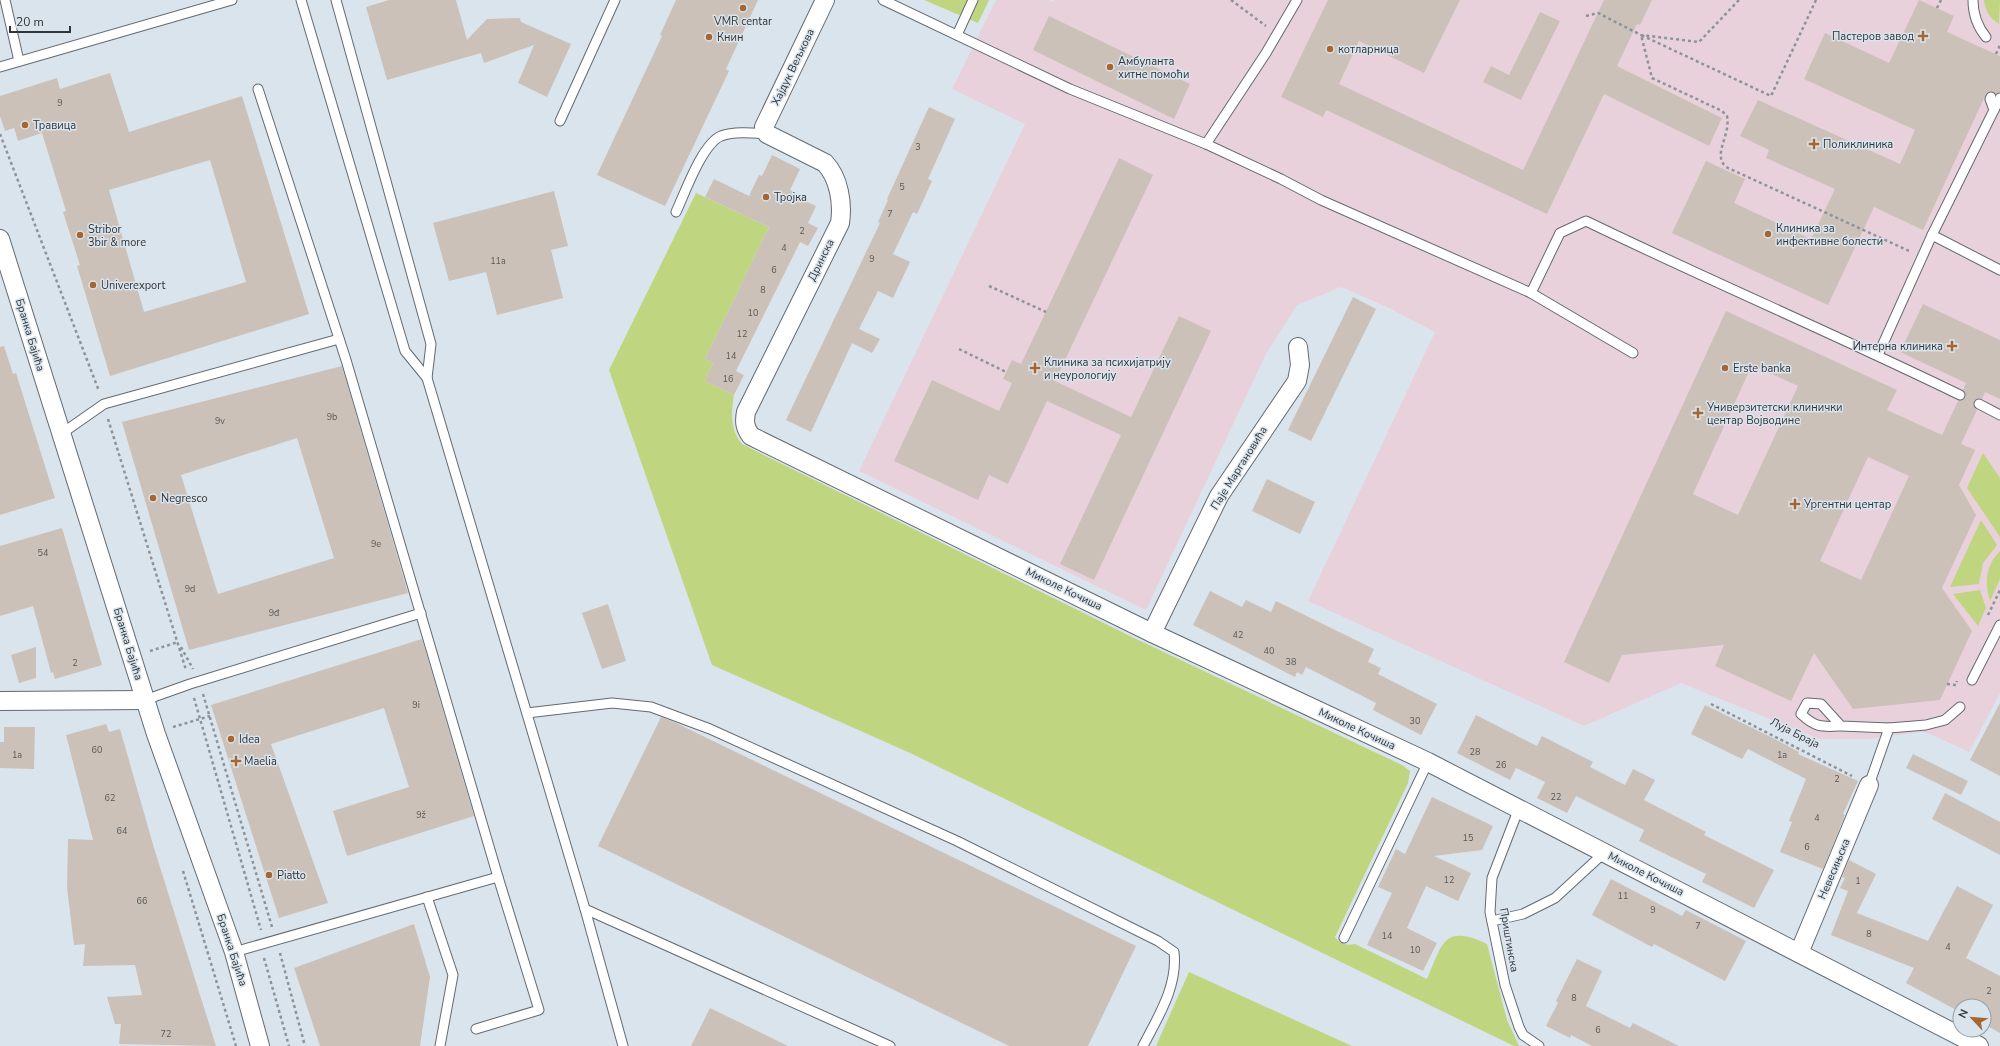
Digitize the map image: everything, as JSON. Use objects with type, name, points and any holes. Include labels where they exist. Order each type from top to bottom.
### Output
[{"type":"street","name":"Хајдук Вељкова","points":[[767,134],[764,127],[825,0]]},
{"type":"street","name":"Дринска","points":[[746,412],[840,223],[842,210],[834,176],[825,163],[767,134]]},
{"type":"street","name":"Бранка Бајића","points":[[0,239],[145,700],[234,952],[260,1046]]},
{"type":"street","name":"Паје Маргановића","points":[[1152,633],[1219,496],[1297,381],[1300,365],[1298,346]]},
{"type":"street","name":"Миколе Кочиша","points":[[746,412],[744,420],[746,430],[751,436],[760,441],[1152,633],[1428,762],[1979,1046]]},
{"type":"street","points":[[0,701],[145,700]]},
{"type":"street","name":"Невесињска","points":[[1799,953],[1869,785]]},
{"type":"lane","points":[[5,0],[19,61]]},
{"type":"lane","points":[[0,67],[232,0]]},
{"type":"lane","points":[[301,0],[405,351],[427,378],[585,909],[623,1046]]},
{"type":"lane","points":[[336,0],[431,344],[427,378]]},
{"type":"lane","points":[[560,121],[615,0]]},
{"type":"lane","points":[[883,0],[1070,89],[1206,144],[1281,179],[1321,200],[1531,293],[1633,353]]},
{"type":"lane","points":[[957,35],[973,0]]},
{"type":"lane","points":[[1206,144],[1266,53],[1297,0]]},
{"type":"lane","points":[[1973,0],[1975,18],[1986,37]]},
{"type":"lane","points":[[258,88],[339,339],[498,877],[539,1010],[476,1030]]},
{"type":"lane","points":[[1878,355],[1932,235],[1995,114],[1996,97]]},
{"type":"lane","points":[[676,212],[707,149],[720,136],[738,133],[767,134]]},
{"type":"lane","points":[[1531,293],[1560,233],[1586,221],[1878,355],[1960,395]]},
{"type":"lane","points":[[1932,235],[2000,270]]},
{"type":"lane","points":[[61,434],[104,404],[339,339]]},
{"type":"lane","points":[[1980,404],[2000,415]]},
{"type":"lane","points":[[145,700],[190,684],[421,613]]},
{"type":"lane","points":[[1972,680],[2000,625]]},
{"type":"lane","points":[[527,714],[612,703],[651,707],[710,728],[957,841],[1158,941],[1174,952],[1176,966],[1165,1002],[1143,1046]]},
{"type":"lane","points":[[1841,726],[1889,728],[1926,725],[1945,720],[1960,707]]},
{"type":"lane","points":[[1869,785],[1889,728]]},
{"type":"lane","points":[[1344,938],[1428,762]]},
{"type":"lane","name":"Приштинска","points":[[1519,808],[1492,878],[1490,912],[1505,985],[1519,1027],[1523,1035],[1540,1046]]},
{"type":"lane","points":[[1492,921],[1523,914],[1554,898],[1605,852]]},
{"type":"lane","points":[[234,952],[498,877]]},
{"type":"lane","points":[[428,897],[453,975],[440,1046]]},
{"type":"lane","points":[[585,909],[890,1046]]},
{"type":"path","points":[[1231,0],[1276,35]]},
{"type":"path","points":[[1641,35],[1699,42],[1739,0]]},
{"type":"path","points":[[1586,16],[1598,13],[1641,35],[1771,96],[1816,0]]},
{"type":"path","points":[[1937,8],[1941,0]]},
{"type":"path","points":[[1641,35],[1652,78],[1722,111],[1727,116],[1727,131],[1719,156],[1720,161],[1726,167],[1922,257]]},
{"type":"path","points":[[1996,54],[2000,45]]},
{"type":"path","points":[[0,134],[104,404],[178,642],[262,934],[262,953],[289,1046]]},
{"type":"path","points":[[989,286],[1046,312]]},
{"type":"path","points":[[959,349],[1006,372]]},
{"type":"path","points":[[178,642],[199,682],[210,716],[276,940],[305,1046]]},
{"type":"path","name":"Луја Браја","points":[[1711,704],[1869,785]]},
{"type":"path","points":[[156,732],[210,716]]},
{"type":"shaded area","name":"Универзитетски клинички центар Војводине","points":[[996,0],[1049,0],[1053,2],[1054,0],[2000,0],[2000,693],[1969,752],[1930,734],[1921,732],[1869,739],[1819,739],[1681,683],[1584,726],[1308,601],[1435,332],[1385,306],[1341,287],[1297,305],[1266,354],[1146,610],[859,471],[1025,124],[952,89]]},
{"type":"green space","points":[[924,0],[989,0],[978,23]]},
{"type":"green space","points":[[1984,0],[2000,0],[1999,24],[1988,14]]},
{"type":"green space","points":[[696,193],[769,227],[705,359],[713,363],[705,381],[734,395],[732,421],[735,433],[742,444],[1132,637],[1402,765],[1410,771],[1408,783],[1335,937],[1341,943],[1346,945],[1355,944],[1427,979],[1441,947],[1446,941],[1453,937],[1461,936],[1472,938],[1487,944],[1507,1020],[1519,1046],[1514,1046],[908,752],[712,665],[609,370]]},
{"type":"green space","points":[[1983,453],[2000,478],[2000,537],[1967,488]]},
{"type":"green space","points":[[1981,520],[1997,545],[1983,563],[1979,584],[1950,587]]},
{"type":"green space","points":[[2000,551],[2000,579],[1990,601],[1987,587],[1989,568],[1995,556]]},
{"type":"green space","points":[[1980,590],[1986,608],[1978,626],[1953,594]]},
{"type":"green space","points":[[1189,972],[1352,1046],[1156,1046]]},
{"type":"building","points":[[389,0],[456,0],[467,40],[487,19],[520,18],[521,22],[571,44],[547,97],[518,83],[534,45],[484,63],[481,53],[387,80],[366,7]]},
{"type":"building","points":[[676,0],[758,0],[726,69],[729,71],[665,206],[597,175],[662,36],[660,35]]},
{"type":"building","points":[[1328,0],[1460,0],[1424,73],[1359,41],[1339,84],[1523,170],[1604,0],[1652,0],[1640,25],[1637,24],[1617,66],[1722,118],[1709,146],[1604,94],[1547,214],[1326,110],[1323,117],[1281,97]]},
{"type":"building","points":[[1919,0],[1954,16],[1947,32],[2000,56],[2000,92],[1996,94],[1990,91],[1986,94],[1923,230],[1874,207],[1828,305],[1672,233],[1706,161],[1745,179],[1734,203],[1811,239],[1835,189],[1766,158],[1769,150],[1740,136],[1758,100],[1900,164],[1915,130],[1804,79],[1825,33],[1889,63]]},
{"type":"building","points":[[1540,12],[1560,21],[1521,100],[1483,82],[1491,66],[1509,75]]},
{"type":"building","name":"Амбуланта хитне помоћи","points":[[1049,16],[1190,84],[1174,119],[1033,50]]},
{"type":"building","points":[[110,73],[129,132],[242,96],[309,314],[110,376],[77,266],[80,265],[63,212],[66,211],[42,133],[18,141],[14,128],[5,131],[0,116],[0,96],[57,78],[60,89]],"holes":[[[210,160],[246,282],[144,312],[109,190]]]},
{"type":"building","points":[[929,107],[955,119],[928,179],[932,181],[917,214],[913,212],[893,254],[910,262],[893,298],[878,291],[859,329],[880,339],[872,353],[852,343],[811,432],[786,420],[880,223],[878,222],[888,200],[887,199]]},
{"type":"building","points":[[772,155],[800,169],[790,190],[796,192],[794,196],[816,206],[808,223],[818,228],[808,246],[800,242],[736,371],[744,375],[734,395],[705,381],[713,363],[705,359],[769,227],[705,197],[714,179],[749,196],[759,175],[762,176]]},
{"type":"building","name":"Клиника за психијатрију и неурологију","points":[[1119,158],[1153,175],[1055,381],[1131,417],[1179,316],[1211,331],[1094,580],[1060,564],[1121,435],[1047,401],[1008,484],[989,475],[978,500],[894,461],[932,380],[999,411],[1012,383],[1003,379],[1012,360],[1021,364]]},
{"type":"building","points":[[554,191],[568,246],[551,250],[563,298],[497,315],[486,272],[449,281],[433,223]]},
{"type":"building","points":[[1353,297],[1376,309],[1311,441],[1288,430]]},
{"type":"building","name":"Ургентни центар","points":[[1923,304],[2000,340],[2000,399],[1985,392],[1982,399],[1978,398],[1974,401],[1974,407],[1977,410],[1961,444],[1975,450],[1959,485],[1976,515],[1942,588],[1972,631],[1940,700],[1853,709],[1814,653],[1791,701],[1715,666],[1724,645],[1622,655],[1609,683],[1564,662],[1726,311],[1897,390],[1887,410],[1942,435],[1958,401],[1963,400],[1966,397],[1963,390],[1966,383],[1900,352]],"holes":[[[1752,365],[1798,386],[1738,515],[1693,494]],[[1868,457],[1909,476],[1861,580],[1820,561]]]},
{"type":"building","points":[[4,346],[13,374],[16,373],[55,498],[0,515],[0,347]]},
{"type":"building","points":[[342,366],[408,593],[189,650],[122,422]],"holes":[[[297,438],[334,558],[218,594],[181,475]]]},
{"type":"building","points":[[1267,479],[1315,502],[1300,534],[1252,511]]},
{"type":"building","points":[[62,528],[102,665],[55,679],[53,672],[51,673],[33,606],[0,616],[0,546]]},
{"type":"building","points":[[1210,591],[1242,607],[1246,600],[1271,612],[1276,601],[1374,649],[1368,662],[1381,668],[1378,674],[1437,704],[1421,735],[1373,710],[1376,703],[1306,667],[1302,675],[1297,672],[1295,677],[1193,625]]},
{"type":"building","points":[[608,604],[626,661],[602,669],[582,613]]},
{"type":"building","points":[[422,639],[474,816],[347,856],[333,811],[409,787],[384,708],[271,744],[328,903],[279,918],[211,705]]},
{"type":"building","points":[[36,647],[36,678],[19,683],[11,655]]},
{"type":"building","points":[[2000,703],[2000,776],[1970,760]]},
{"type":"building","points":[[1705,705],[1775,739],[1799,752],[1798,754],[1858,781],[1843,814],[1845,815],[1823,869],[1780,852],[1792,822],[1789,821],[1806,779],[1748,749],[1742,759],[1691,734]]},
{"type":"building","points":[[1476,715],[1537,746],[1542,736],[1593,762],[1590,767],[1625,785],[1633,769],[1655,780],[1644,800],[1706,832],[1704,835],[1774,870],[1754,908],[1702,882],[1706,874],[1639,841],[1644,830],[1576,796],[1567,813],[1537,798],[1545,782],[1516,768],[1510,780],[1457,753]]},
{"type":"building","points":[[661,717],[1136,946],[1088,1046],[1009,1046],[598,846]]},
{"type":"building","points":[[106,724],[109,732],[120,729],[154,848],[216,1046],[119,1044],[121,1024],[115,1024],[107,997],[142,995],[135,965],[83,966],[85,944],[74,945],[67,888],[68,839],[93,840],[66,735]]},
{"type":"building","points":[[4,727],[35,727],[34,769],[0,768],[0,742],[4,742]]},
{"type":"building","points":[[1913,754],[1968,781],[1961,795],[1906,768]]},
{"type":"building","points":[[1945,793],[2000,822],[2000,855],[1932,819]]},
{"type":"building","points":[[1432,797],[1493,826],[1482,850],[1434,856],[1471,873],[1458,901],[1426,886],[1407,928],[1437,943],[1423,971],[1367,945],[1392,893],[1378,887],[1396,849],[1405,854]]},
{"type":"building","points":[[1849,860],[1876,874],[1857,913],[1928,941],[1957,886],[1993,905],[1966,958],[2000,976],[2000,1033],[1992,1028],[1992,998],[1952,998],[1952,1008],[1906,983],[1914,968],[1831,935],[1848,891],[1840,888],[1845,878],[1842,877]]},
{"type":"building","points":[[1611,879],[1682,916],[1686,910],[1746,941],[1725,981],[1654,944],[1652,947],[1592,915]]},
{"type":"building","points":[[414,924],[430,977],[420,1046],[320,1046],[294,968]]},
{"type":"building","points":[[1577,959],[1602,971],[1586,1006],[1630,1028],[1633,1023],[1679,1046],[1592,1046],[1571,1035],[1570,1038],[1546,1026],[1558,1003],[1556,1001]]},
{"type":"building","points":[[710,1008],[788,1046],[691,1046]]},
{"type":"place","name":"VMR centar","points":[[743,8]]},
{"type":"place","name":"Пастеров завод","points":[[1923,36]]},
{"type":"place","name":"Книн","points":[[709,37]]},
{"type":"place","name":"котларница","points":[[1330,49]]},
{"type":"place","name":"Амбуланта хитне помоћи","points":[[1110,67]]},
{"type":"place","name":"Травица","points":[[25,125]]},
{"type":"place","name":"Поликлиника","points":[[1814,144]]},
{"type":"place","name":"Тројка","points":[[766,197]]},
{"type":"place","name":"Клиника за инфективне болести","points":[[1768,234]]},
{"type":"place","name":"Stribor 3bir & more","points":[[80,235]]},
{"type":"place","name":"Univerexport","points":[[93,285]]},
{"type":"place","name":"Интерна клиника","points":[[1952,346]]},
{"type":"place","name":"Клиника за психијатрију и неурологију","points":[[1035,368]]},
{"type":"place","name":"Erste banka","points":[[1725,368]]},
{"type":"place","name":"Универзитетски клинички центар Војводине","points":[[1698,413]]},
{"type":"place","name":"Negresco","points":[[153,498]]},
{"type":"place","name":"Ургентни центар","points":[[1795,504]]},
{"type":"place","name":"Idea","points":[[231,739]]},
{"type":"place","name":"Maelia","points":[[236,761]]},
{"type":"place","name":"Piatto","points":[[269,875]]}]
